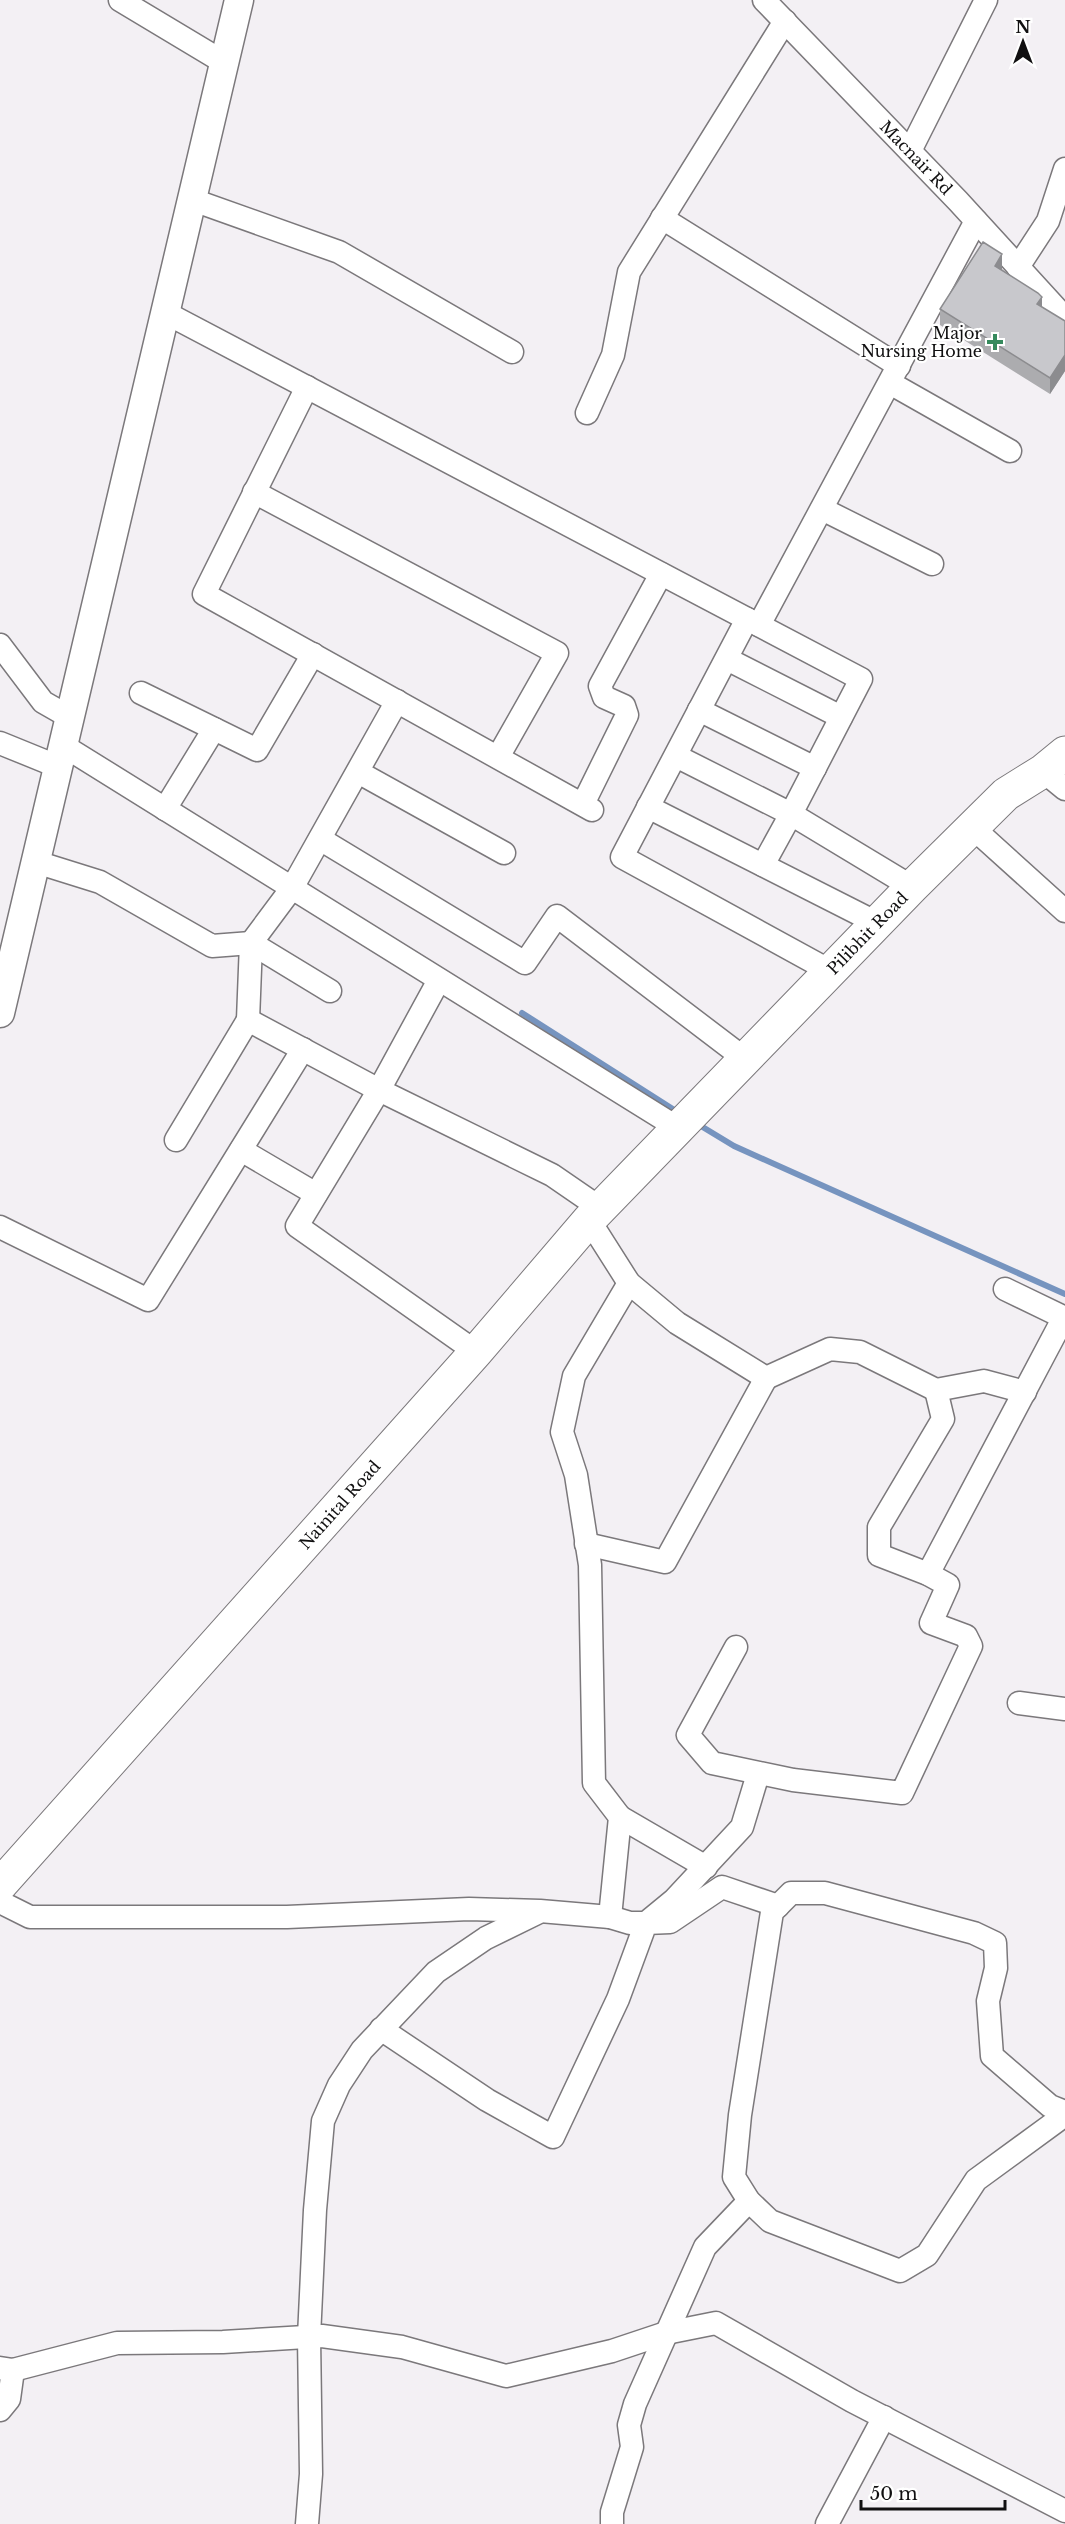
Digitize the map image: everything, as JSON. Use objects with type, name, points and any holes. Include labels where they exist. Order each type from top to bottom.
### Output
[{"type":"highway","name":"Pilibhit Road","points":[[684,1122],[1005,794],[1058,771]]},
{"type":"highway","name":"Nainital Road","points":[[0,1885],[476,1352],[595,1214],[684,1122]]},
{"type":"main road","points":[[0,1013],[239,0]]},
{"type":"street","points":[[120,0],[225,63]]},
{"type":"street","name":"Macnair Rd","points":[[764,0],[910,151],[1065,318]]},
{"type":"street","points":[[910,151],[986,0]]},
{"type":"street","points":[[587,413],[613,356],[629,272],[785,21]]},
{"type":"street","points":[[1018,267],[1048,221],[1065,169]]},
{"type":"street","points":[[193,200],[339,252],[512,352]]},
{"type":"street","points":[[662,218],[1010,451]]},
{"type":"street","points":[[830,971],[622,857],[727,659],[753,622],[822,508],[976,222]]},
{"type":"street","points":[[166,313],[861,679],[763,865]]},
{"type":"street","points":[[307,387],[204,594],[587,807],[627,716],[624,706],[604,697],[600,686],[661,574]]},
{"type":"street","points":[[254,492],[557,653],[498,757]]},
{"type":"street","points":[[822,508],[932,564]]},
{"type":"street","points":[[0,645],[43,702],[71,718]]},
{"type":"street","points":[[141,693],[257,750],[312,654]]},
{"type":"street","points":[[727,659],[841,717]]},
{"type":"street","points":[[176,1140],[249,1020],[251,944],[292,888],[397,701]]},
{"type":"street","points":[[699,710],[815,768]]},
{"type":"street","points":[[165,809],[214,729]]},
{"type":"street","points":[[0,744],[62,756],[165,809],[439,980],[684,1122]]},
{"type":"street","points":[[675,756],[791,814],[912,887]]},
{"type":"street","points":[[358,772],[504,853]]},
{"type":"street","points":[[648,807],[877,923]]},
{"type":"street","points":[[972,827],[1065,911]]},
{"type":"street","points":[[320,839],[525,963],[557,916],[745,1059]]},
{"type":"street","points":[[36,862],[100,882],[212,946],[251,944],[330,991]]},
{"type":"street","points":[[439,980],[378,1090],[297,1226],[476,1352]]},
{"type":"street","points":[[249,1020],[378,1090],[552,1175],[595,1214],[629,1283],[677,1323],[766,1378]]},
{"type":"street","points":[[0,1227],[148,1300],[303,1049]]},
{"type":"street","points":[[241,1150],[316,1194]]},
{"type":"street","points":[[629,1283],[574,1376],[562,1432],[576,1475],[590,1565],[594,1783],[620,1817],[706,1867]]},
{"type":"street","points":[[928,1574],[1065,1317],[1005,1289]]},
{"type":"street","points":[[586,1544],[664,1562],[766,1378],[830,1349],[860,1352],[936,1390],[984,1381],[1025,1392]]},
{"type":"street","points":[[736,1647],[688,1735],[712,1763],[758,1774],[902,1793],[971,1646],[966,1636],[931,1623],[948,1586],[928,1574],[879,1556],[879,1527],[943,1419],[936,1390]]},
{"type":"street","points":[[1019,1703],[1065,1709]]},
{"type":"street","points":[[381,2029],[487,2100],[553,2138],[618,1999],[646,1923],[674,1900],[742,1827],[758,1774]]},
{"type":"street","points":[[610,1917],[620,1817]]},
{"type":"street","points":[[0,1902],[30,1917],[286,1917],[469,1909],[540,1911],[610,1917],[630,1923],[646,1923],[670,1922],[722,1887],[778,1906]]},
{"type":"street","points":[[791,1893],[825,1893],[975,1933],[995,1943],[996,1968],[988,2001],[992,2055],[1050,2106],[1065,2113],[976,2180],[927,2255],[900,2271],[770,2221],[749,2201],[734,2177],[740,2115],[772,1912],[791,1893]]},
{"type":"street","points":[[307,2524],[311,2474],[309,2337],[315,2210],[323,2121],[339,2085],[362,2050],[436,1972],[486,1938],[540,1911]]},
{"type":"street","points":[[612,2524],[612,2512],[632,2447],[629,2425],[635,2404],[705,2247],[749,2201]]},
{"type":"street","points":[[0,2410],[9,2399],[6,2369],[117,2343],[223,2342],[322,2336],[402,2347],[506,2376],[612,2351],[666,2333],[716,2323],[884,2417],[1062,2503]]},
{"type":"street","points":[[827,2524],[884,2417]]},
{"type":"building","points":[[983,242],[1002,254],[995,266],[1038,293],[1042,297],[1037,304],[1065,321],[1065,355],[1050,378],[940,309]]},
{"type":"waterway","points":[[522,1013],[679,1113]]},
{"type":"waterway","points":[[696,1123],[734,1146],[1065,1294]]},
{"type":"place","name":"Major Nursing Home","points":[[995,342]]}]
